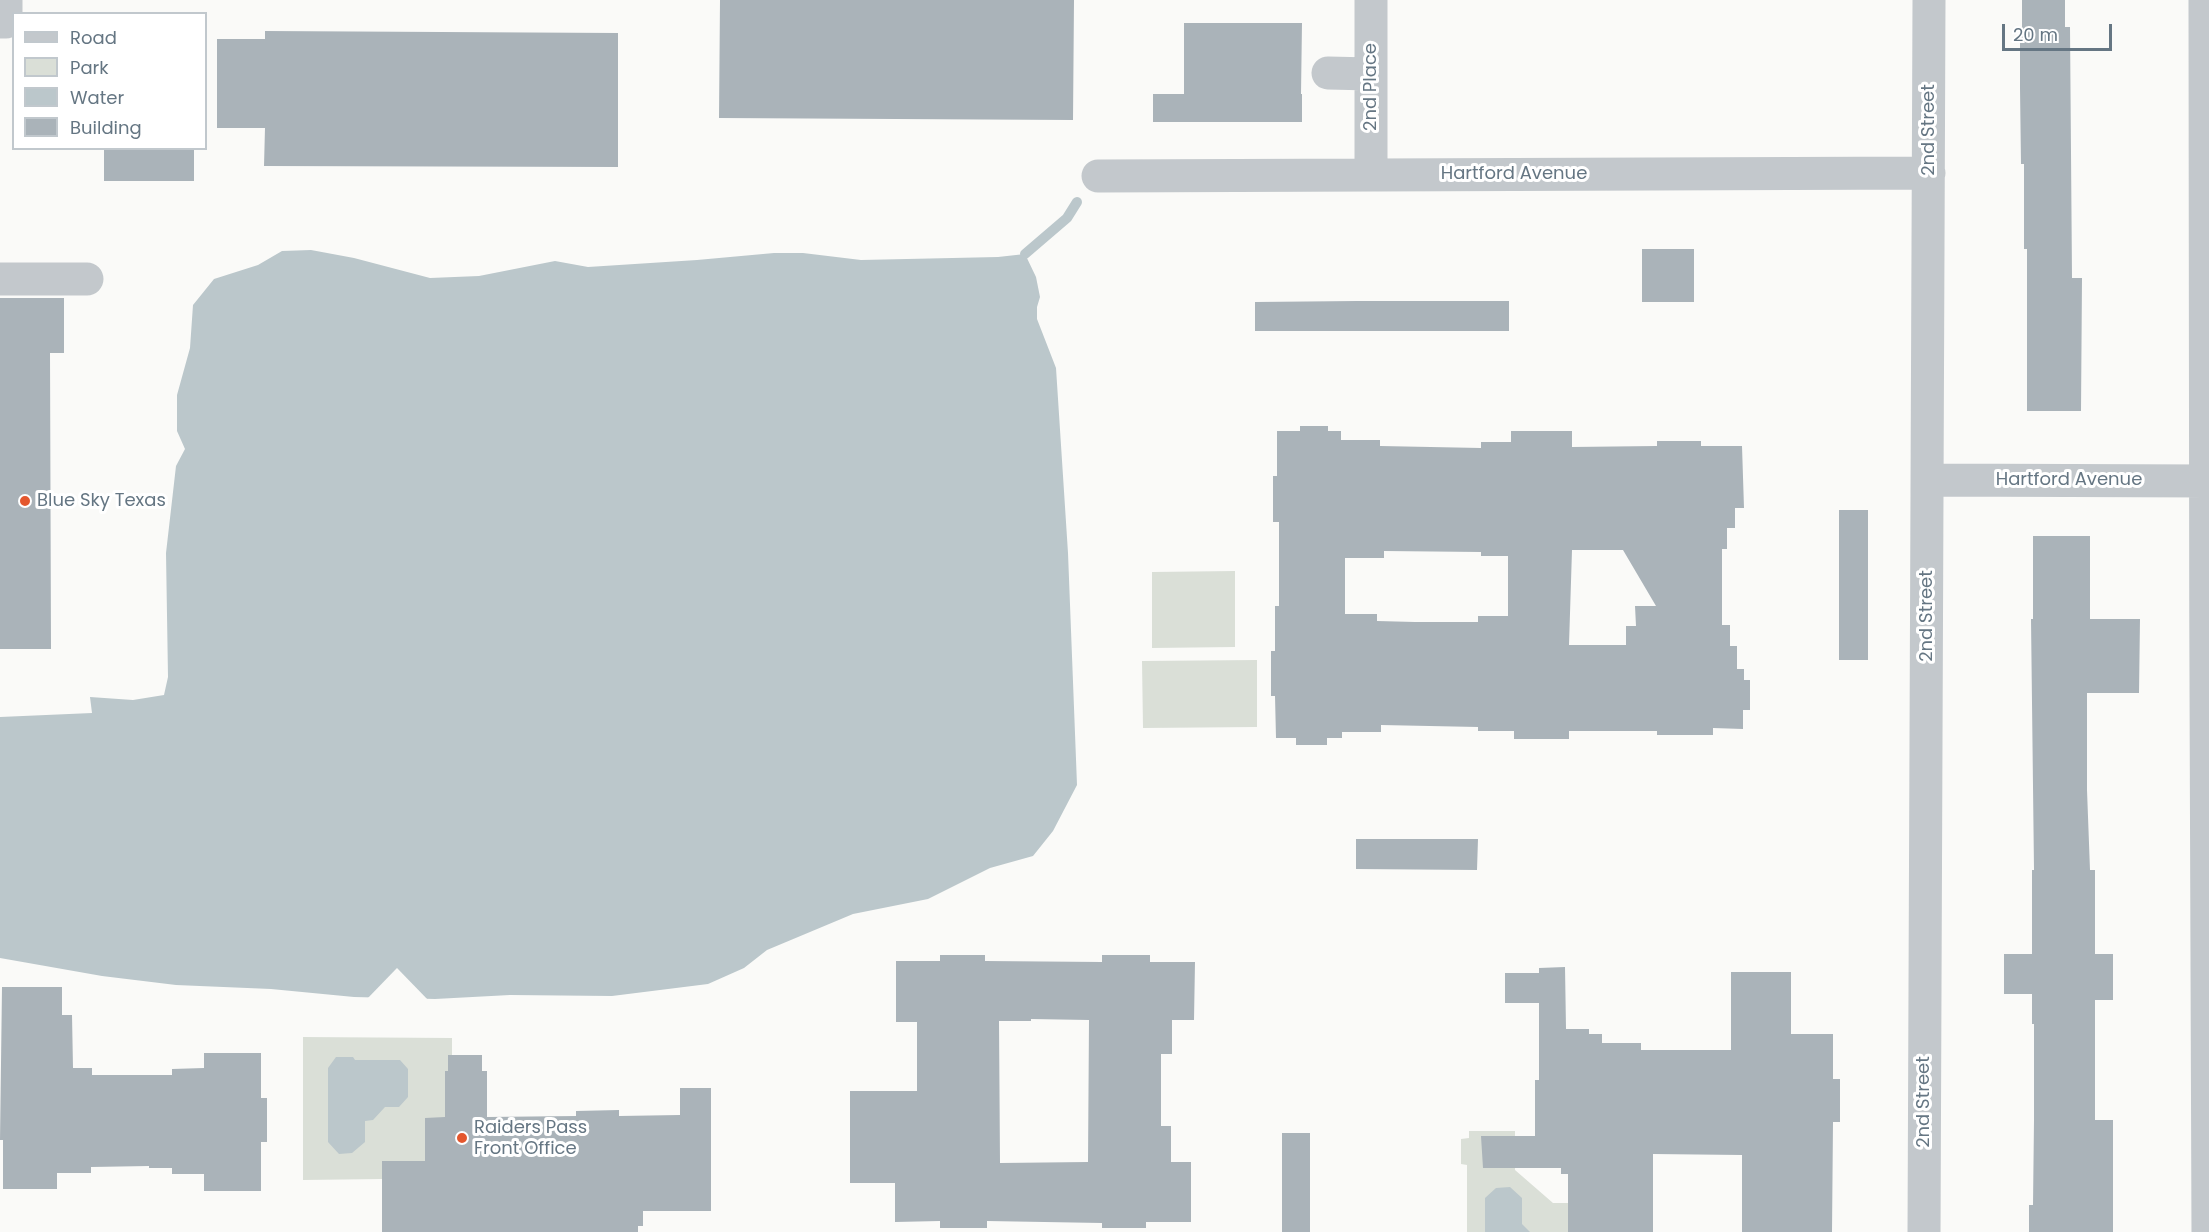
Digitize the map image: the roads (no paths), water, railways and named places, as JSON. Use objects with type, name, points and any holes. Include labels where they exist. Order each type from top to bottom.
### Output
[{"type":"street","points":[[0,22],[6,22],[6,0]]},
{"type":"street","name":"2nd Place","points":[[1371,0],[1371,175]]},
{"type":"street","name":"2nd Street","points":[[1924,1232],[1929,0]]},
{"type":"street","points":[[2205,0],[2203,299],[2207,480],[2208,1232]]},
{"type":"street","points":[[1328,74],[1371,74]]},
{"type":"street","name":"Hartford Avenue","points":[[1098,176],[1929,173]]},
{"type":"street","points":[[0,279],[87,279]]},
{"type":"street","name":"Hartford Avenue","points":[[1928,480],[2207,480]]},
{"type":"water","points":[[311,250],[354,258],[430,278],[479,276],[555,261],[588,267],[774,253],[803,253],[861,260],[998,257],[1025,254],[1036,277],[1040,297],[1037,319],[1056,368],[1068,553],[1077,785],[1053,831],[1033,856],[990,868],[928,899],[853,914],[767,950],[744,968],[708,984],[612,996],[510,995],[435,999],[354,997],[271,989],[176,985],[102,976],[0,958],[0,717],[92,713],[90,697],[133,700],[164,695],[168,677],[166,553],[176,466],[185,449],[177,431],[177,395],[190,348],[193,305],[214,279],[258,265],[282,251]]},
{"type":"water","points":[[336,1057],[353,1057],[355,1060],[400,1060],[408,1069],[408,1097],[399,1107],[385,1107],[373,1120],[365,1121],[365,1142],[352,1153],[339,1154],[328,1142],[328,1068]]},
{"type":"water","points":[[1510,1187],[1522,1198],[1522,1224],[1530,1232],[1485,1232],[1485,1198],[1496,1188]]},
{"type":"waterway","points":[[1025,254],[1067,218],[1077,202]]},
{"type":"place","name":"Blue Sky Texas","points":[[25,501]]},
{"type":"place","name":"Raiders Pass Front Office","points":[[462,1138]]}]
